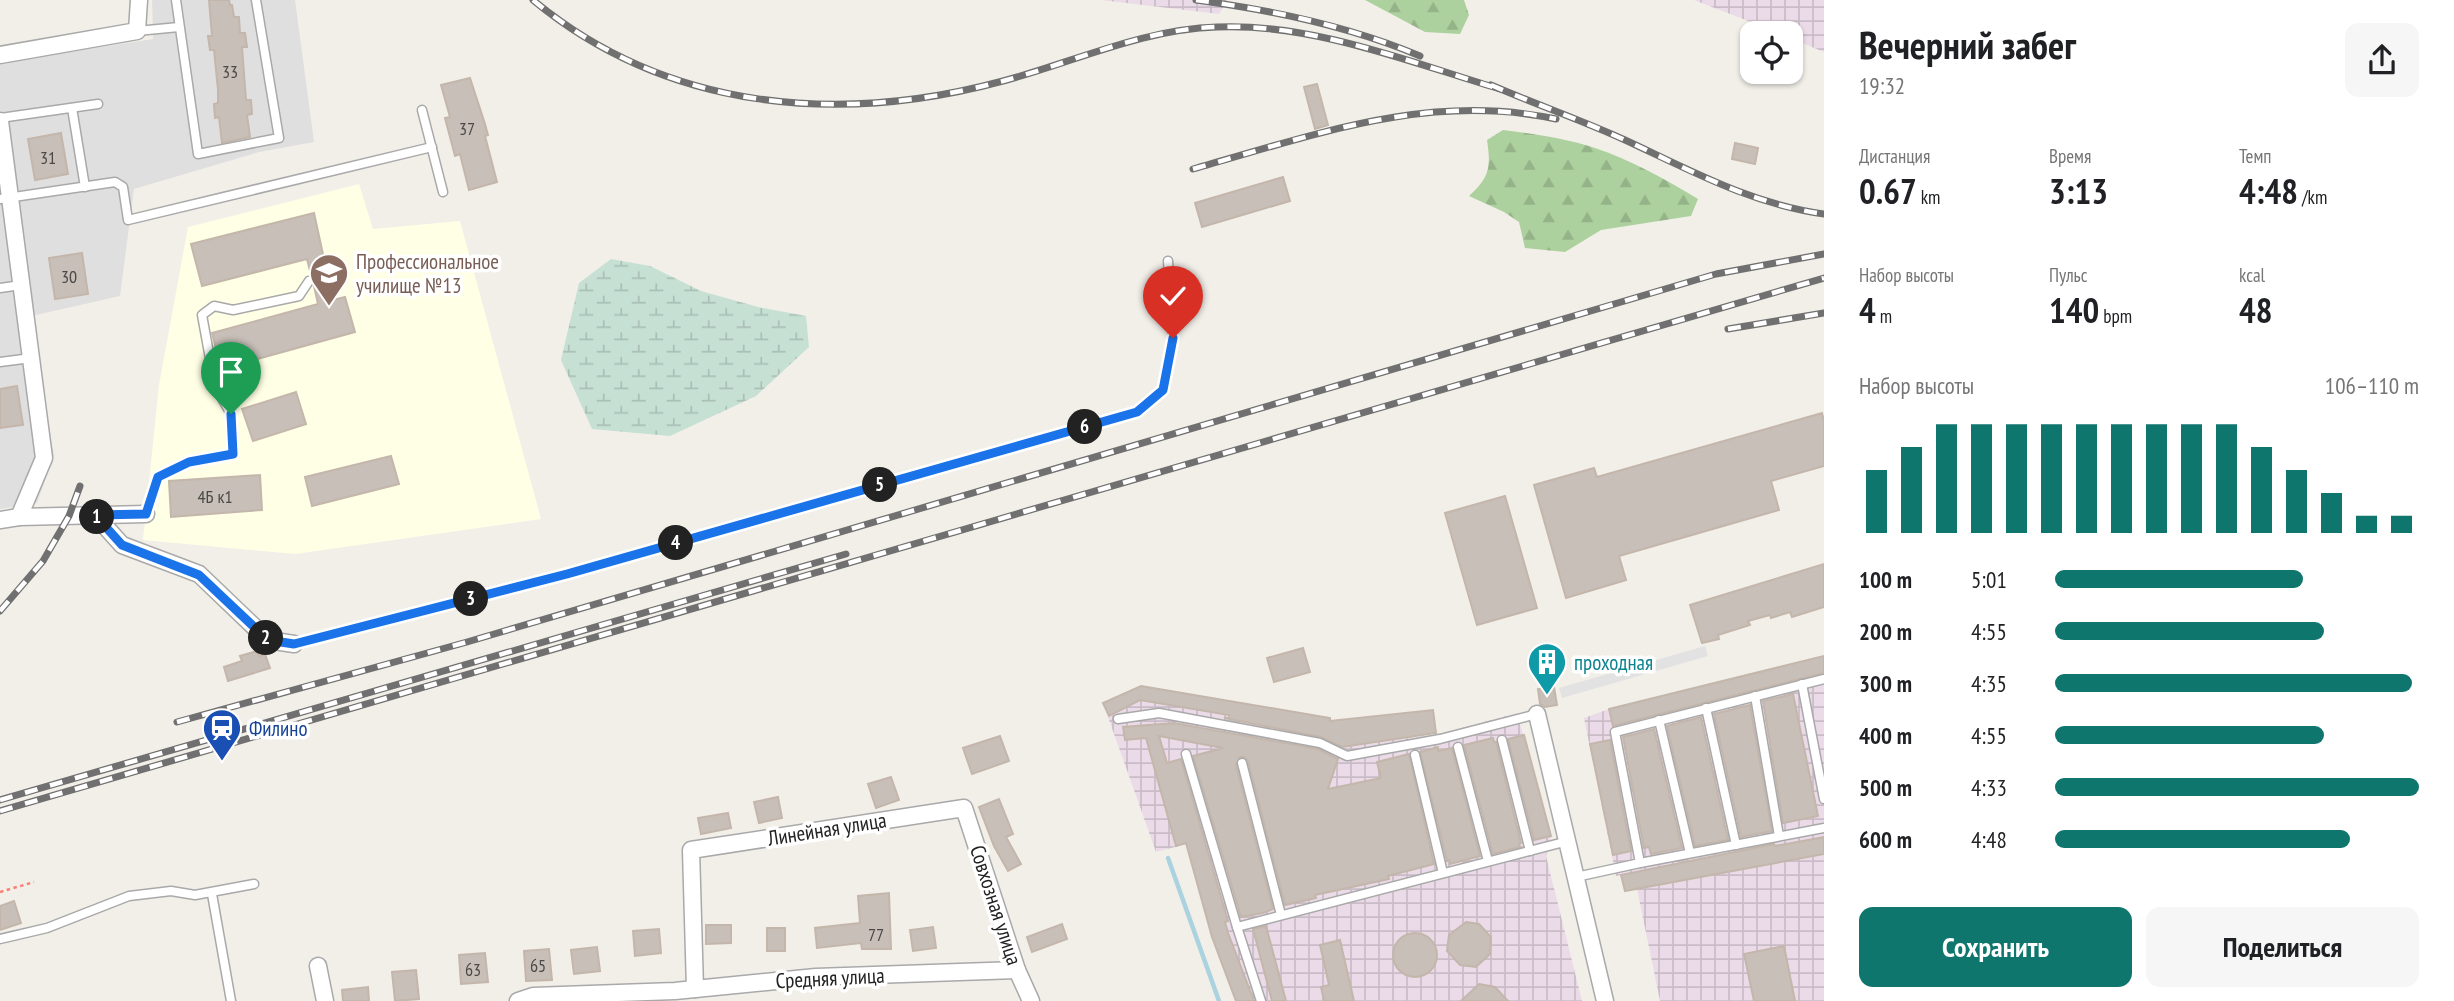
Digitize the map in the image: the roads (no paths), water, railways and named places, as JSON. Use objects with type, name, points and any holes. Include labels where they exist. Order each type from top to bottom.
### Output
[{"type":"street","points":[[0,55],[137,31],[139,0]]},
{"type":"street","points":[[0,119],[5,199],[21,285],[44,458],[19,517]]},
{"type":"street","points":[[0,520],[19,517],[146,514]]},
{"type":"street","points":[[95,515],[122,545],[199,575],[268,640],[294,644]]},
{"type":"street","points":[[1537,715],[1605,1001]]},
{"type":"street","name":"Линейная улица","points":[[695,989],[691,850],[964,808]]},
{"type":"street","name":"Совхозная улица","points":[[964,808],[1017,970],[1031,1001]]},
{"type":"street","points":[[318,966],[325,1001]]},
{"type":"street","name":"Средняя улица","points":[[518,1001],[533,996],[675,996],[695,989],[816,977],[1017,970]]},
{"type":"lane","points":[[176,0],[198,154],[279,138],[256,0]]},
{"type":"lane","points":[[137,31],[180,27]]},
{"type":"lane","points":[[0,119],[98,104]]},
{"type":"lane","points":[[72,108],[85,187]]},
{"type":"lane","points":[[422,110],[443,192]]},
{"type":"lane","points":[[5,199],[115,183],[122,187],[128,219],[432,147]]},
{"type":"lane","points":[[294,644],[567,574],[1137,412],[1163,390],[1173,338],[1168,261]]},
{"type":"lane","points":[[146,514],[158,477],[189,462],[233,454],[231,414],[215,386],[202,315],[214,306],[233,310],[299,296],[309,281]]},
{"type":"lane","points":[[0,288],[21,285]]},
{"type":"lane","points":[[0,362],[31,358]]},
{"type":"lane","points":[[1640,863],[1615,732],[1824,678]]},
{"type":"lane","points":[[1802,684],[1824,799]]},
{"type":"lane","points":[[1755,696],[1779,836]]},
{"type":"lane","points":[[1706,708],[1735,845]]},
{"type":"lane","points":[[1118,719],[1159,713],[1320,743],[1347,755],[1440,739],[1537,715]]},
{"type":"lane","points":[[1660,720],[1690,853]]},
{"type":"lane","points":[[1502,740],[1530,851]]},
{"type":"lane","points":[[1458,747],[1488,862]]},
{"type":"lane","points":[[1186,754],[1261,1001]]},
{"type":"lane","points":[[1415,755],[1443,873]]},
{"type":"lane","points":[[1242,763],[1281,915]]},
{"type":"lane","points":[[1576,877],[1824,828]]},
{"type":"lane","points":[[1237,927],[1568,841]]},
{"type":"lane","points":[[0,939],[47,928],[129,897],[171,891],[195,895],[212,894],[254,884]]},
{"type":"lane","points":[[212,894],[231,1001]]},
{"type":"waterway","points":[[1168,858],[1219,1001]]},
{"type":"railway","points":[[533,0],[585,37],[640,66],[697,86],[757,99],[818,104],[879,103],[941,95],[1003,81],[1135,40],[1189,29],[1217,27],[1253,27],[1325,38],[1396,56],[1500,89]]},
{"type":"railway","points":[[1196,0],[1310,20],[1366,36],[1420,56]]},
{"type":"railway","points":[[1491,85],[1746,194],[1824,214]]},
{"type":"railway","points":[[1193,169],[1328,131],[1417,114],[1509,112],[1556,119]]},
{"type":"railway","points":[[177,722],[467,642],[1716,274],[1824,254]]},
{"type":"railway","points":[[0,811],[1824,278]]},
{"type":"railway","points":[[1728,329],[1824,313]]},
{"type":"railway","points":[[0,611],[43,561],[69,516],[80,486]]},
{"type":"railway","points":[[0,800],[846,554]]},
{"type":"place","name":"Профессиональное училище №13","points":[[329,307]]},
{"type":"place","name":"проходная","points":[[1547,696]]},
{"type":"place","name":"Филино","points":[[222,762]]}]
